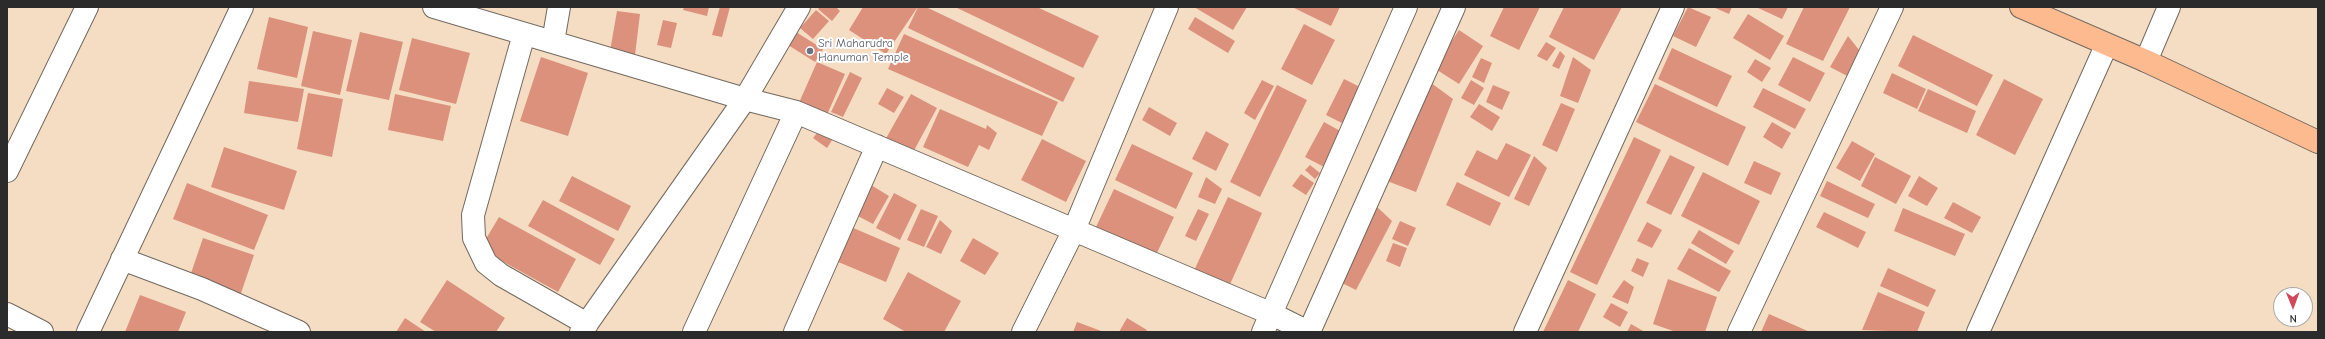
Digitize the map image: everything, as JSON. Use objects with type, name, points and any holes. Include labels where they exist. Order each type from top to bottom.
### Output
[{"type":"main road","points":[[2021,7],[2106,46],[2146,61],[2318,142]]},
{"type":"street","points":[[7,171],[87,7]]},
{"type":"street","points":[[88,332],[242,7]]},
{"type":"street","points":[[434,7],[745,100],[796,112],[1074,230],[1268,323],[1308,332],[1454,7]]},
{"type":"street","points":[[553,42],[559,7]]},
{"type":"street","points":[[524,34],[473,215],[474,238],[486,263],[501,275],[584,328],[745,100],[799,7]]},
{"type":"street","points":[[1024,332],[1074,230],[1167,7]]},
{"type":"street","points":[[1268,323],[1406,7]]},
{"type":"street","points":[[1524,332],[1673,7]]},
{"type":"street","points":[[1739,332],[1892,7]]},
{"type":"street","points":[[2146,61],[2169,7]]},
{"type":"street","points":[[1978,332],[2106,46]]},
{"type":"street","points":[[694,332],[796,112]]},
{"type":"street","points":[[795,332],[877,146]]},
{"type":"street","points":[[122,259],[202,289],[299,332]]},
{"type":"street","points":[[7,314],[42,332]]},
{"type":"building","points":[[684,7],[709,7],[707,16],[683,10]]},
{"type":"building","points":[[720,7],[730,7],[722,37],[712,35]]},
{"type":"building","points":[[820,7],[836,7],[840,11],[832,21],[818,9]]},
{"type":"building","points":[[863,7],[917,8],[886,54],[849,30]]},
{"type":"building","points":[[918,7],[926,7],[1075,78],[1063,102],[908,28]]},
{"type":"building","points":[[955,7],[1037,7],[1099,36],[1083,68]]},
{"type":"building","points":[[1194,7],[1247,7],[1233,30]]},
{"type":"building","points":[[1292,7],[1340,7],[1331,26]]},
{"type":"building","points":[[1504,7],[1540,7],[1519,50],[1490,36]]},
{"type":"building","points":[[1564,7],[1622,7],[1594,60],[1549,37]]},
{"type":"building","points":[[1688,7],[1711,17],[1696,47],[1673,36]]},
{"type":"building","points":[[1713,7],[1732,7],[1729,14]]},
{"type":"building","points":[[1756,7],[1788,7],[1782,19]]},
{"type":"building","points":[[1804,7],[1850,7],[1823,61],[1786,44]]},
{"type":"building","points":[[816,10],[829,21],[813,39],[800,28]]},
{"type":"building","points":[[617,11],[640,14],[635,55],[610,51]]},
{"type":"building","points":[[1748,14],[1784,36],[1770,60],[1733,38]]},
{"type":"building","points":[[269,17],[308,27],[297,78],[257,69]]},
{"type":"building","points":[[1195,17],[1235,41],[1228,53],[1188,29]]},
{"type":"building","points":[[663,20],[677,23],[671,48],[657,45]]},
{"type":"building","points":[[1304,24],[1335,40],[1312,85],[1281,69]]},
{"type":"building","points":[[1459,30],[1483,46],[1459,84],[1434,68]]},
{"type":"building","points":[[313,31],[352,40],[340,95],[301,86]]},
{"type":"building","points":[[360,32],[403,42],[389,100],[346,91]]},
{"type":"building","points":[[796,32],[823,49],[815,62],[788,45]]},
{"type":"building","points":[[904,34],[1058,102],[1042,136],[888,69]]},
{"type":"building","points":[[1913,35],[1993,75],[1977,106],[1898,66]]},
{"type":"building","points":[[1848,36],[1863,55],[1851,78],[1830,67]]},
{"type":"building","points":[[412,38],[470,53],[456,104],[399,90]]},
{"type":"building","points":[[1546,42],[1556,48],[1547,61],[1537,56]]},
{"type":"building","points":[[1672,48],[1732,76],[1717,107],[1658,79]]},
{"type":"building","points":[[1560,51],[1565,56],[1559,69],[1552,66]]},
{"type":"building","points":[[541,57],[588,73],[568,136],[520,121]]},
{"type":"building","points":[[1573,57],[1591,70],[1578,103],[1560,96]]},
{"type":"building","points":[[1793,57],[1825,73],[1810,102],[1778,85]]},
{"type":"building","points":[[1481,58],[1492,63],[1484,83],[1472,77]]},
{"type":"building","points":[[1755,59],[1771,68],[1762,82],[1747,72]]},
{"type":"building","points":[[817,62],[845,74],[826,117],[798,105]]},
{"type":"building","points":[[850,72],[862,78],[843,117],[831,112]]},
{"type":"building","points":[[1892,73],[1926,89],[1917,109],[1883,93]]},
{"type":"building","points":[[1344,79],[1364,89],[1346,125],[1326,115]]},
{"type":"building","points":[[2004,79],[2043,99],[2015,155],[1976,135]]},
{"type":"building","points":[[1262,80],[1274,86],[1255,120],[1244,113]]},
{"type":"building","points":[[1427,80],[1453,99],[1416,192],[1387,181]]},
{"type":"building","points":[[1471,80],[1484,88],[1474,105],[1461,98]]},
{"type":"building","points":[[249,81],[304,89],[298,122],[244,113]]},
{"type":"building","points":[[1655,84],[1746,127],[1728,166],[1636,122]]},
{"type":"building","points":[[1277,85],[1307,100],[1260,197],[1230,182]]},
{"type":"building","points":[[1493,85],[1510,92],[1502,110],[1486,102]]},
{"type":"building","points":[[887,88],[904,97],[894,113],[878,104]]},
{"type":"building","points":[[1763,88],[1806,109],[1795,129],[1753,107]]},
{"type":"building","points":[[1928,89],[1976,111],[1967,133],[1918,111]]},
{"type":"building","points":[[308,93],[343,99],[332,157],[297,149]]},
{"type":"building","points":[[395,94],[451,106],[443,141],[388,130]]},
{"type":"building","points":[[911,94],[937,108],[911,156],[884,142]]},
{"type":"building","points":[[1561,103],[1575,109],[1557,152],[1542,145]]},
{"type":"building","points":[[1479,104],[1500,117],[1492,131],[1470,117]]},
{"type":"building","points":[[1149,107],[1177,123],[1170,136],[1142,120]]},
{"type":"building","points":[[940,109],[986,129],[987,125],[997,133],[989,150],[979,145],[968,167],[923,147]]},
{"type":"building","points":[[1324,122],[1342,132],[1324,167],[1305,157]]},
{"type":"building","points":[[1772,122],[1791,133],[1782,149],[1763,137]]},
{"type":"building","points":[[822,127],[834,137],[827,148],[813,138]]},
{"type":"building","points":[[1206,131],[1229,144],[1216,171],[1192,159]]},
{"type":"building","points":[[1634,137],[1661,150],[1597,285],[1570,272]]},
{"type":"building","points":[[1042,139],[1086,161],[1066,202],[1021,180]]},
{"type":"building","points":[[1852,141],[1875,154],[1860,181],[1836,168]]},
{"type":"building","points":[[1506,143],[1531,155],[1509,197],[1464,175],[1477,150],[1497,160]]},
{"type":"building","points":[[1132,144],[1193,173],[1176,209],[1115,180]]},
{"type":"building","points":[[224,147],[297,171],[284,210],[211,187]]},
{"type":"building","points":[[1670,155],[1695,167],[1671,215],[1646,203]]},
{"type":"building","points":[[1534,156],[1547,168],[1529,206],[1514,199]]},
{"type":"building","points":[[1875,157],[1911,176],[1896,204],[1861,186]]},
{"type":"building","points":[[1754,161],[1781,173],[1771,195],[1744,183]]},
{"type":"building","points":[[1310,165],[1320,173],[1315,179],[1305,170]]},
{"type":"building","points":[[1703,172],[1760,201],[1739,245],[1681,216]]},
{"type":"building","points":[[1301,174],[1314,183],[1306,195],[1292,186]]},
{"type":"building","points":[[572,176],[631,206],[618,231],[559,201]]},
{"type":"building","points":[[1919,176],[1938,188],[1927,206],[1908,196]]},
{"type":"building","points":[[1206,177],[1222,189],[1215,204],[1198,197]]},
{"type":"building","points":[[1827,181],[1875,204],[1868,218],[1820,196]]},
{"type":"building","points":[[1457,182],[1501,203],[1490,226],[1446,205]]},
{"type":"building","points":[[187,183],[268,215],[254,250],[173,219]]},
{"type":"building","points":[[871,185],[889,196],[873,224],[854,214]]},
{"type":"building","points":[[1114,189],[1174,217],[1156,255],[1096,227]]},
{"type":"building","points":[[894,193],[917,205],[900,240],[876,228]]},
{"type":"building","points":[[1228,197],[1262,213],[1227,291],[1192,275]]},
{"type":"building","points":[[543,200],[615,239],[600,265],[528,226]]},
{"type":"building","points":[[1953,202],[1981,217],[1972,233],[1944,218]]},
{"type":"building","points":[[1375,205],[1392,221],[1356,290],[1336,280]]},
{"type":"building","points":[[1903,208],[1965,234],[1955,256],[1894,231]]},
{"type":"building","points":[[921,209],[938,216],[924,247],[907,240]]},
{"type":"building","points":[[1198,209],[1209,214],[1196,241],[1185,236]]},
{"type":"building","points":[[1824,212],[1866,232],[1858,248],[1816,227]]},
{"type":"building","points":[[499,217],[576,259],[558,292],[480,249]]},
{"type":"building","points":[[940,220],[952,231],[941,254],[926,247]]},
{"type":"building","points":[[1400,221],[1416,228],[1408,246],[1392,239]]},
{"type":"building","points":[[1647,222],[1662,230],[1652,248],[1637,241]]},
{"type":"building","points":[[851,227],[900,248],[886,282],[836,261]]},
{"type":"building","points":[[1699,230],[1734,251],[1726,264],[1691,243]]},
{"type":"building","points":[[203,238],[254,255],[239,299],[188,282]]},
{"type":"building","points":[[973,238],[999,253],[985,275],[960,261]]},
{"type":"building","points":[[1393,243],[1407,248],[1400,267],[1386,261]]},
{"type":"building","points":[[1689,248],[1731,271],[1719,292],[1677,269]]},
{"type":"building","points":[[1637,258],[1649,263],[1643,277],[1631,271]]},
{"type":"building","points":[[1888,268],[1936,290],[1928,307],[1880,286]]},
{"type":"building","points":[[908,272],[961,301],[944,332],[906,332],[883,319]]},
{"type":"building","points":[[1668,279],[1717,297],[1705,332],[1676,332],[1653,324]]},
{"type":"building","points":[[447,280],[505,318],[496,332],[436,332],[420,322]]},
{"type":"building","points":[[1568,280],[1596,294],[1578,332],[1543,332]]},
{"type":"building","points":[[1624,280],[1634,287],[1628,304],[1612,297]]},
{"type":"building","points":[[1878,292],[1925,312],[1917,332],[1862,330]]},
{"type":"building","points":[[140,295],[186,312],[178,332],[125,332]]},
{"type":"building","points":[[1611,303],[1628,312],[1620,327],[1603,317]]},
{"type":"building","points":[[1769,314],[1810,332],[1761,332]]},
{"type":"building","points":[[405,318],[426,332],[396,332]]},
{"type":"building","points":[[1127,318],[1147,330],[1146,332],[1119,332]]},
{"type":"building","points":[[1077,322],[1104,332],[1073,332]]},
{"type":"building","points":[[1631,324],[1645,332],[1627,332]]},
{"type":"place","name":"Sri Maharudra Hanuman Temple","points":[[810,51]]}]
